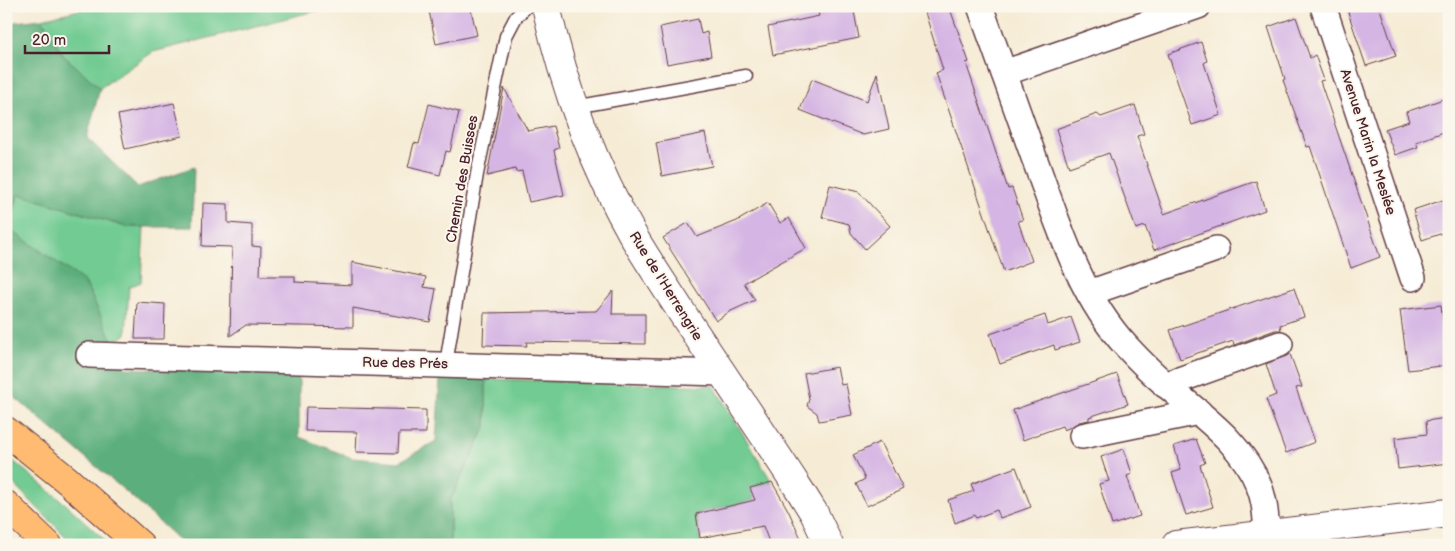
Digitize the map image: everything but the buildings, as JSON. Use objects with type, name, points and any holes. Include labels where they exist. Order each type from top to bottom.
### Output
[{"type":"highway","points":[[6,431],[68,480],[140,545]]},
{"type":"highway","points":[[6,505],[48,545]]},
{"type":"street","name":"Rue de l'Herrengrie","points":[[546,6],[558,57],[575,106],[610,191],[635,239],[799,489],[814,513],[829,545]]},
{"type":"street","points":[[980,6],[1064,241],[1089,293],[1126,346],[1165,384],[1231,442],[1242,456],[1260,487],[1265,508],[1267,534]]},
{"type":"street","points":[[1004,73],[1198,6]]},
{"type":"street","name":"Avenue Marin la Meslée","points":[[1323,6],[1413,278]]},
{"type":"street","points":[[1089,293],[1216,249]]},
{"type":"street","points":[[1165,384],[1280,344]]},
{"type":"street","name":"Rue des Prés","points":[[89,355],[722,373]]},
{"type":"street","points":[[1082,436],[1199,412]]},
{"type":"street","points":[[1176,545],[1449,513]]},
{"type":"lane","name":"Chemin des Buisses","points":[[446,364],[477,174],[506,36],[516,17],[527,6]]},
{"type":"lane","points":[[575,106],[746,76]]},
{"type":"green space","points":[[96,6],[335,6],[153,52],[100,88],[63,55],[42,19]]},
{"type":"green space","points":[[42,19],[63,55],[100,88],[87,138],[138,187],[194,167],[192,227],[127,227],[18,194],[9,229],[85,282],[125,368],[299,374],[299,437],[352,458],[399,462],[436,441],[440,378],[486,379],[486,426],[450,501],[450,545],[184,545],[131,496],[6,390],[6,23]]},
{"type":"green space","points":[[18,194],[126,227],[144,227],[141,282],[129,287],[126,334],[113,344],[85,282],[9,229]]},
{"type":"green space","points":[[486,379],[714,386],[772,482],[750,488],[755,500],[696,514],[701,545],[450,545],[450,501],[486,426]]},
{"type":"green space","points":[[6,455],[69,507],[110,545],[74,545],[6,476]]}]
